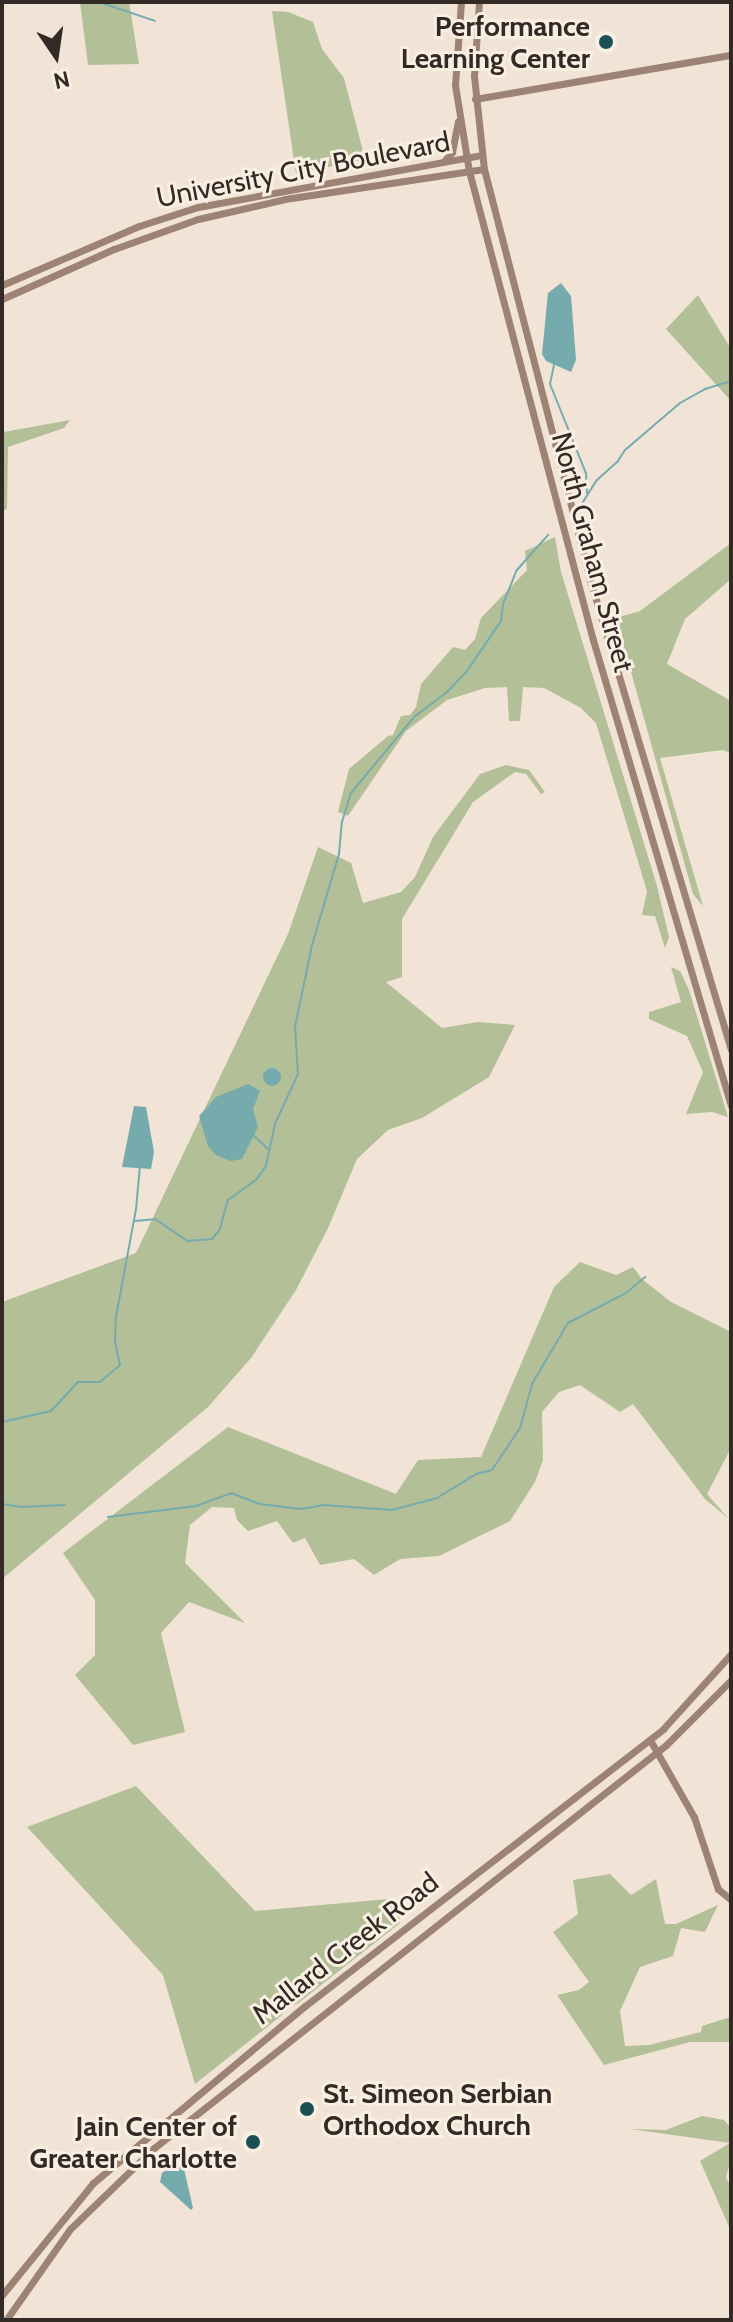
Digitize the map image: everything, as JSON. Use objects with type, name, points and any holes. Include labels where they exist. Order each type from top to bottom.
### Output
[{"type":"main road","name":"North Graham Street","points":[[461,2],[455,66],[459,120],[469,171],[593,640],[731,1105]]},
{"type":"main road","name":"North Graham Street","points":[[479,2],[473,59],[484,169],[591,583],[731,1049]]},
{"type":"main road","points":[[475,99],[731,55]]},
{"type":"main road","points":[[442,162],[452,152],[459,120]]},
{"type":"main road","name":"University City Boulevard","points":[[2,285],[139,226],[198,207],[482,155]]},
{"type":"main road","name":"University City Boulevard","points":[[2,299],[114,249],[198,219],[285,199],[484,169]]},
{"type":"main road","name":"Mallard Creek Road","points":[[2,2295],[93,2183],[305,2006],[650,1740],[681,1713],[731,1654]]},
{"type":"main road","name":"Mallard Creek Road","points":[[6,2320],[70,2229],[154,2148],[657,1752],[692,1722],[731,1680]]},
{"type":"main road","points":[[650,1740],[694,1817],[718,1889],[731,1900]]},
{"type":"green space","points":[[80,2],[129,2],[139,64],[88,65]]},
{"type":"green space","points":[[272,11],[288,12],[313,22],[322,49],[344,78],[365,159],[296,174]]},
{"type":"green space","points":[[698,295],[731,349],[731,401],[666,329]]},
{"type":"green space","points":[[70,420],[64,428],[8,447],[7,509],[2,511],[4,432]]},
{"type":"green space","points":[[555,537],[561,572],[657,886],[669,937],[665,948],[655,916],[642,915],[647,891],[596,723],[581,708],[544,688],[523,687],[520,721],[509,721],[507,687],[485,688],[447,700],[406,731],[348,816],[338,812],[349,769],[393,735],[401,716],[410,715],[416,707],[421,684],[453,647],[465,650],[475,639],[481,618],[527,570],[525,551]]},
{"type":"green space","points":[[731,543],[731,579],[685,619],[667,664],[731,701],[731,753],[722,750],[660,758],[703,906],[693,894],[616,618],[640,611]]},
{"type":"green space","points":[[506,765],[529,770],[545,792],[541,794],[526,774],[515,772],[473,802],[402,919],[402,977],[386,982],[442,1028],[478,1022],[515,1025],[489,1077],[422,1118],[388,1130],[357,1159],[328,1228],[296,1290],[251,1358],[208,1407],[2,1579],[2,1302],[136,1253],[288,934],[318,847],[351,863],[363,903],[401,892],[415,877],[433,837],[480,774]]},
{"type":"green space","points":[[671,967],[680,971],[689,990],[728,1117],[712,1112],[686,1114],[703,1072],[687,1036],[649,1019],[649,1012],[681,1002]]},
{"type":"green space","points":[[580,1262],[616,1275],[633,1267],[642,1279],[671,1302],[731,1332],[731,1448],[707,1494],[728,1518],[705,1499],[633,1404],[620,1412],[580,1385],[559,1392],[542,1412],[543,1460],[535,1482],[510,1521],[439,1556],[400,1559],[374,1575],[354,1559],[320,1565],[305,1538],[293,1543],[277,1521],[248,1531],[237,1520],[234,1508],[212,1507],[190,1525],[185,1563],[245,1623],[189,1602],[161,1633],[185,1732],[133,1745],[75,1675],[95,1655],[95,1600],[63,1553],[228,1427],[396,1494],[418,1460],[481,1457],[554,1287]]},
{"type":"green space","points":[[136,1786],[255,1911],[388,1899],[399,1905],[400,1923],[297,2004],[288,2006],[281,2016],[195,2084],[163,1975],[27,1827]]},
{"type":"green space","points":[[610,1874],[631,1895],[656,1879],[665,1924],[676,1924],[718,1905],[705,1932],[681,1928],[673,1956],[640,1967],[620,2011],[625,2046],[649,2045],[701,2032],[702,2026],[731,2017],[731,2042],[690,2042],[604,2065],[557,1995],[579,1990],[589,1982],[553,1932],[578,1914],[573,1880]]},
{"type":"green space","points":[[702,2116],[724,2120],[731,2128],[731,2160],[726,2177],[731,2188],[731,2231],[700,2161],[730,2143],[630,2129],[666,2130]]},
{"type":"water","points":[[561,283],[571,296],[576,360],[571,372],[546,361],[542,354],[548,293]]},
{"type":"water","points":[[272,1068],[281,1077],[272,1086],[263,1077]]},
{"type":"water","points":[[248,1084],[260,1091],[253,1109],[258,1127],[242,1159],[231,1161],[216,1155],[208,1146],[199,1116],[216,1097]]},
{"type":"water","points":[[134,1106],[146,1107],[154,1152],[151,1169],[122,1167]]},
{"type":"water","points":[[182,2160],[191,2210],[160,2182],[162,2173]]},
{"type":"waterway","points":[[99,2],[155,21]]},
{"type":"waterway","points":[[554,365],[550,384],[586,473],[587,493]]},
{"type":"waterway","points":[[583,502],[597,480],[625,450],[680,403],[705,389],[731,381]]},
{"type":"waterway","points":[[134,1221],[155,1219],[188,1241],[212,1239],[220,1229],[228,1200],[256,1180],[266,1166],[275,1124],[298,1074],[295,1027],[312,945],[339,854],[342,822],[351,793],[414,717],[447,692],[467,671],[501,621],[503,604],[517,570],[548,535]]},
{"type":"waterway","points":[[252,1134],[268,1149]]},
{"type":"waterway","points":[[2,1422],[51,1411],[78,1382],[100,1382],[120,1365],[115,1341],[116,1317],[136,1209],[140,1166]]},
{"type":"waterway","points":[[108,1517],[196,1506],[231,1493],[260,1504],[301,1509],[324,1505],[392,1510],[437,1498],[476,1474],[492,1470],[520,1428],[532,1384],[568,1323],[626,1293],[645,1277]]},
{"type":"waterway","points":[[2,1504],[20,1507],[65,1505]]},
{"type":"place","name":"Performance Learning Center","points":[[606,42]]},
{"type":"place","name":"St. Simeon Serbian Orthodox Church","points":[[307,2109]]},
{"type":"place","name":"Jain Center of Greater Charlotte","points":[[253,2142]]}]
